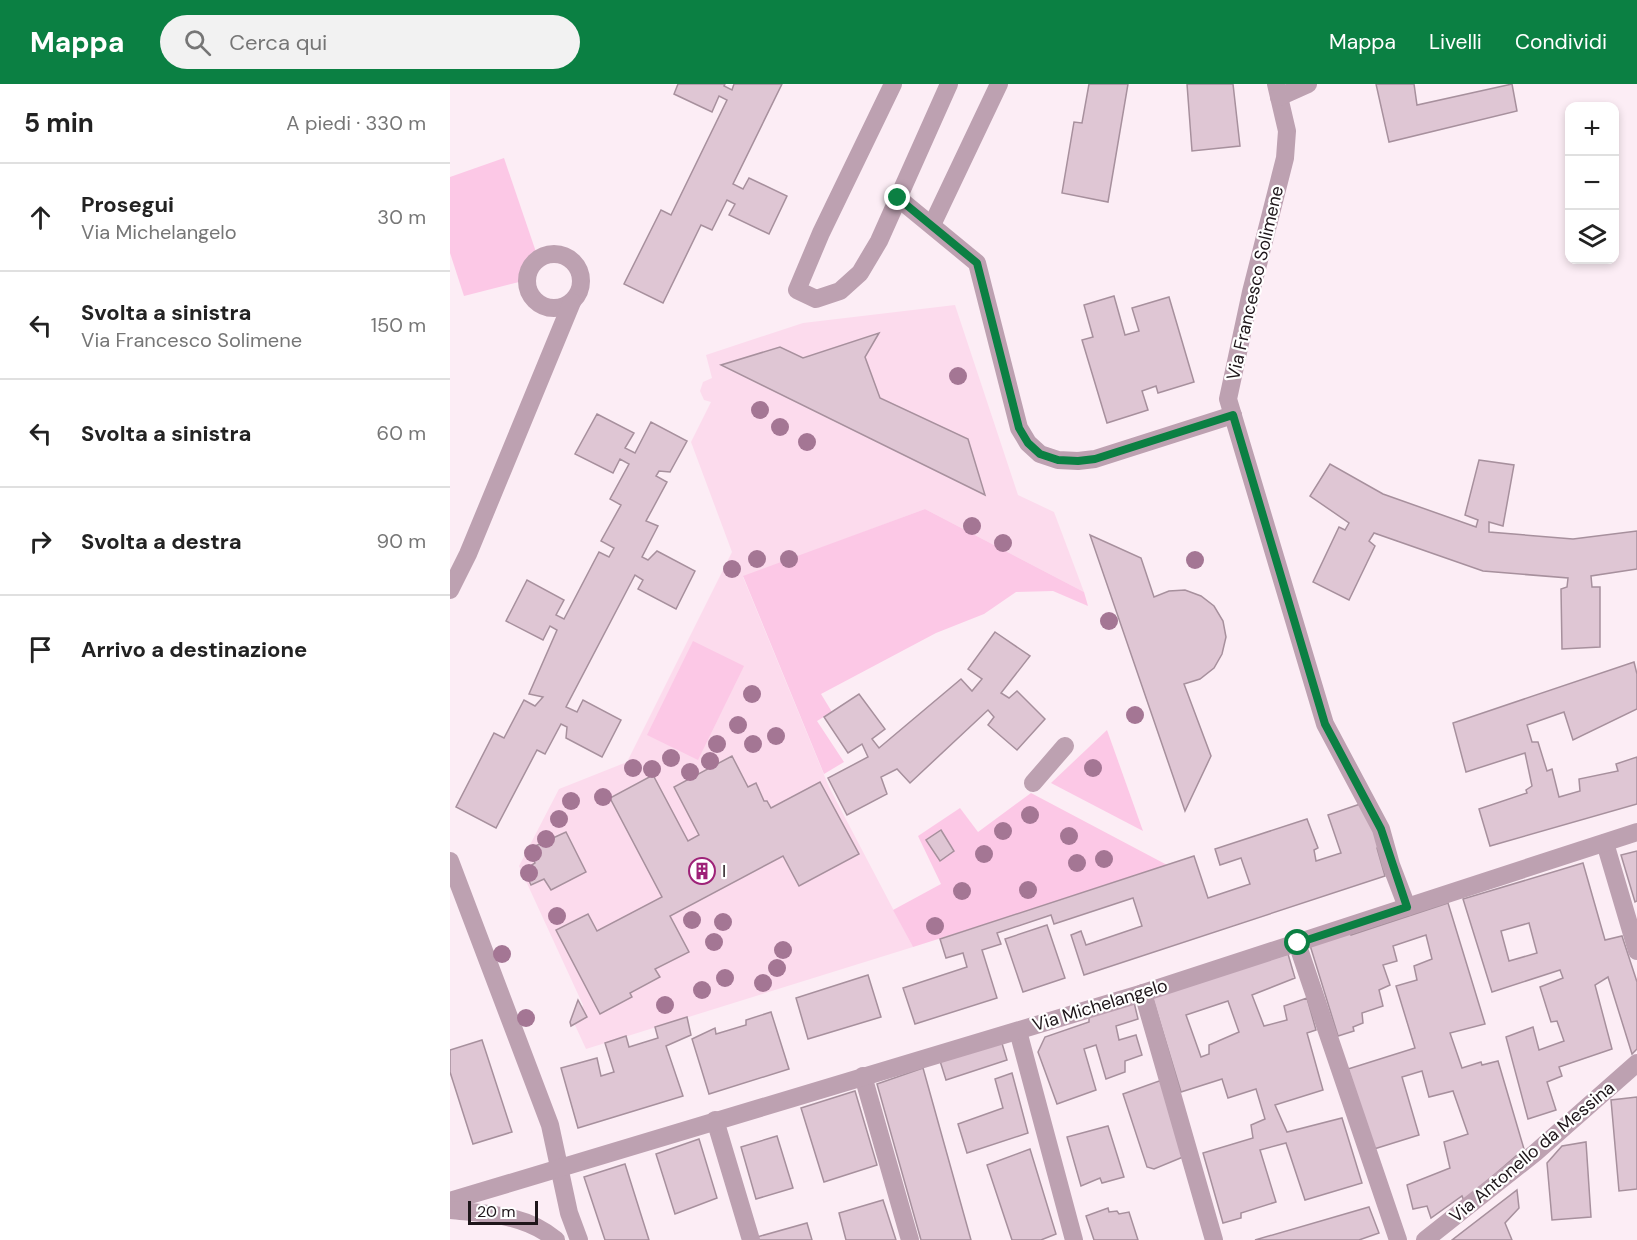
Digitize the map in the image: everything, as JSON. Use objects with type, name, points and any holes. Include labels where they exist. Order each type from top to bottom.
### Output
[{"type":"street","points":[[893,84],[821,234],[797,290],[816,299],[840,291],[860,273],[879,241],[949,84]]},
{"type":"street","points":[[932,225],[999,84]]},
{"type":"street","name":"Via Francesco Solimene","points":[[1308,84],[1277,90],[1287,130],[1285,158],[1251,292],[1228,399],[1325,724],[1381,829],[1407,907]]},
{"type":"street","points":[[898,198],[977,263],[1019,428],[1028,443],[1040,454],[1058,460],[1095,459],[1233,415]]},
{"type":"street","points":[[450,590],[468,554],[572,302]]},
{"type":"street","points":[[1033,783],[1065,746]]},
{"type":"street","name":"Via Michelangelo","points":[[450,1201],[560,1166],[1143,993],[1637,832]]},
{"type":"street","points":[[1605,843],[1637,951]]},
{"type":"street","points":[[450,861],[550,1125],[570,1213],[579,1240]]},
{"type":"street","points":[[1298,943],[1398,1240]]},
{"type":"street","points":[[1143,993],[1214,1240]]},
{"type":"street","points":[[1018,1031],[1074,1240]]},
{"type":"street","name":"Via Antonello da Messina","points":[[1425,1240],[1535,1154],[1637,1063]]},
{"type":"street","points":[[863,1076],[910,1240]]},
{"type":"street","points":[[715,1120],[751,1240]]},
{"type":"street","points":[[450,1210],[513,1216],[543,1229],[556,1240]]},
{"type":"shaded area","points":[[504,158],[536,252],[519,282],[464,296],[450,253],[450,177]]},
{"type":"shaded area","points":[[955,305],[1018,495],[1054,512],[1084,592],[925,509],[743,577],[829,787],[913,947],[586,1049],[574,1023],[583,1005],[519,866],[559,789],[627,762],[732,552],[691,442],[711,402],[704,400],[700,391],[703,382],[712,378],[706,355],[803,323]]},
{"type":"shaded area","points":[[925,509],[1084,592],[1088,606],[1053,591],[1016,592],[984,614],[936,633],[821,694],[832,712],[817,721],[844,762],[824,774],[743,576]]},
{"type":"shaded area","points":[[693,641],[744,666],[698,760],[647,735]]},
{"type":"shaded area","points":[[1107,730],[1143,831],[1051,783]]},
{"type":"shaded area","points":[[1031,793],[1169,866],[913,947],[893,910],[941,884],[918,836],[960,808],[978,832]]},
{"type":"building","points":[[678,84],[725,84],[724,86],[732,90],[734,84],[782,84],[733,184],[743,189],[749,178],[787,196],[769,234],[729,215],[735,204],[727,200],[712,230],[701,225],[663,303],[624,284],[661,210],[671,215],[727,100],[719,96],[712,112],[674,94]]},
{"type":"building","points":[[1089,84],[1128,84],[1108,202],[1062,193],[1074,122],[1082,123]]},
{"type":"building","points":[[1187,84],[1233,84],[1240,146],[1192,151]]},
{"type":"building","points":[[1376,84],[1414,84],[1417,105],[1512,84],[1517,111],[1389,142]]},
{"type":"building","points":[[1114,296],[1125,335],[1139,331],[1132,308],[1169,297],[1194,382],[1158,393],[1156,386],[1142,391],[1148,410],[1107,423],[1082,340],[1093,337],[1084,305]]},
{"type":"building","points":[[879,333],[865,357],[880,398],[968,439],[985,495],[721,365],[780,347],[803,358]]},
{"type":"building","points":[[597,414],[634,433],[625,448],[635,453],[651,422],[687,441],[670,472],[659,471],[656,476],[667,482],[646,521],[658,526],[642,557],[648,560],[657,551],[695,571],[676,609],[638,589],[643,580],[635,575],[566,707],[577,712],[583,700],[621,720],[602,757],[566,738],[567,727],[561,724],[545,754],[537,750],[496,828],[456,807],[494,733],[504,738],[524,700],[535,706],[543,697],[529,694],[557,630],[550,626],[543,640],[506,621],[527,580],[564,600],[556,615],[564,619],[599,552],[609,557],[614,548],[601,541],[621,505],[610,499],[629,464],[620,459],[613,473],[575,454]]},
{"type":"building","points":[[1479,460],[1514,465],[1503,526],[1489,522],[1489,532],[1573,539],[1637,531],[1637,569],[1591,576],[1592,587],[1600,587],[1600,647],[1562,649],[1561,589],[1567,587],[1568,578],[1483,571],[1374,533],[1369,541],[1375,546],[1349,600],[1313,582],[1339,527],[1345,530],[1349,523],[1310,496],[1330,464],[1383,494],[1476,527],[1478,520],[1465,515]]},
{"type":"building","points":[[1090,535],[1141,558],[1154,597],[1169,591],[1185,590],[1201,596],[1214,606],[1223,621],[1226,637],[1222,654],[1214,668],[1200,679],[1184,684],[1211,756],[1185,811]]},
{"type":"building","points":[[995,632],[1030,656],[1001,693],[1009,698],[1017,691],[1045,719],[1017,750],[988,725],[994,717],[988,710],[910,783],[897,769],[881,777],[887,794],[847,815],[828,778],[868,757],[862,744],[848,753],[824,717],[859,694],[885,729],[872,739],[879,748],[961,679],[972,691],[982,679],[968,669]]},
{"type":"building","points":[[1634,662],[1637,674],[1637,709],[1573,740],[1564,712],[1527,725],[1532,742],[1538,742],[1547,771],[1552,769],[1559,797],[1580,791],[1579,779],[1618,771],[1616,764],[1637,757],[1637,804],[1490,846],[1479,809],[1527,793],[1526,790],[1532,786],[1525,753],[1466,772],[1453,723]]},
{"type":"building","name":"I","points":[[732,756],[748,787],[756,783],[764,801],[767,801],[771,808],[820,782],[859,854],[799,886],[783,856],[670,916],[689,952],[655,969],[660,977],[630,993],[632,997],[600,1014],[556,930],[588,914],[597,931],[662,897],[610,798],[653,775],[688,841],[699,835],[674,787]]},
{"type":"building","points":[[1366,802],[1380,846],[1377,848],[1385,876],[1084,975],[1071,935],[1081,931],[1086,945],[1142,926],[1133,898],[1054,924],[1051,915],[997,933],[1001,944],[982,950],[997,998],[915,1024],[903,988],[967,967],[963,953],[946,958],[940,939],[1194,856],[1208,898],[1250,884],[1241,858],[1220,865],[1215,849],[1307,819],[1318,848],[1314,850],[1316,861],[1341,853],[1328,815]]},
{"type":"building","points":[[941,830],[954,851],[940,861],[926,840]]},
{"type":"building","points":[[566,832],[586,872],[551,890],[544,879],[531,885],[524,870],[535,863],[529,849]]},
{"type":"building","points":[[1637,851],[1637,901],[1635,902],[1621,855]]},
{"type":"building","points":[[1583,863],[1605,940],[1622,936],[1637,982],[1637,1049],[1632,1054],[1608,977],[1595,985],[1612,1049],[1559,1067],[1562,1076],[1547,1082],[1556,1110],[1528,1119],[1506,1037],[1533,1027],[1539,1050],[1564,1041],[1557,1021],[1551,1022],[1540,987],[1563,978],[1560,970],[1492,992],[1463,899]],"holes":[[[1529,923],[1537,953],[1509,961],[1501,931]]]},
{"type":"building","points":[[1448,903],[1485,1024],[1450,1033],[1462,1068],[1481,1062],[1482,1065],[1498,1061],[1524,1149],[1464,1201],[1462,1196],[1431,1218],[1427,1206],[1413,1209],[1407,1185],[1450,1168],[1444,1142],[1468,1134],[1453,1091],[1429,1097],[1422,1071],[1402,1077],[1419,1135],[1374,1149],[1348,1069],[1415,1048],[1396,986],[1417,980],[1414,966],[1432,959],[1426,935],[1393,946],[1397,961],[1383,965],[1390,985],[1379,990],[1383,1006],[1362,1013],[1363,1023],[1353,1027],[1354,1031],[1338,1036],[1309,942],[1349,930],[1351,935]]},
{"type":"building","points":[[1047,925],[1065,978],[1023,992],[1005,939]]},
{"type":"building","points":[[1288,954],[1295,978],[1252,995],[1264,1026],[1287,1020],[1284,1006],[1307,998],[1316,1030],[1307,1033],[1323,1090],[1275,1105],[1287,1132],[1342,1118],[1362,1183],[1305,1200],[1286,1143],[1260,1150],[1276,1202],[1241,1213],[1241,1218],[1223,1223],[1203,1153],[1253,1138],[1251,1125],[1265,1119],[1256,1089],[1228,1098],[1222,1079],[1181,1092],[1151,993]],"holes":[[[1228,1001],[1239,1032],[1209,1045],[1209,1054],[1201,1057],[1186,1015]]]},
{"type":"building","points":[[868,975],[881,1017],[808,1039],[796,998]]},
{"type":"building","points":[[1133,998],[1138,1019],[1116,1026],[1119,1040],[1136,1035],[1142,1055],[1125,1061],[1125,1072],[1106,1079],[1096,1045],[1084,1049],[1096,1090],[1057,1104],[1038,1052],[1045,1037],[1089,1022],[1089,1015]]},
{"type":"building","points":[[578,1000],[587,1017],[571,1026],[570,1022]]},
{"type":"building","points":[[771,1012],[789,1069],[709,1094],[692,1039],[715,1028],[716,1034],[746,1025],[746,1020]]},
{"type":"building","points":[[687,1017],[691,1035],[666,1046],[683,1096],[578,1128],[561,1068],[597,1058],[601,1076],[614,1072],[605,1043],[626,1036],[629,1047],[658,1038],[655,1027]]},
{"type":"building","points":[[482,1040],[512,1132],[473,1144],[450,1072],[450,1050]]},
{"type":"building","points":[[1001,1040],[1007,1060],[946,1080],[940,1061]]},
{"type":"building","points":[[923,1068],[971,1240],[921,1240],[877,1084]]},
{"type":"building","points":[[1012,1073],[1028,1133],[967,1153],[958,1124],[1003,1108],[995,1079]]},
{"type":"building","points":[[1162,1080],[1183,1157],[1154,1169],[1147,1167],[1123,1094]]},
{"type":"building","points":[[855,1091],[877,1165],[824,1182],[801,1108]]},
{"type":"building","points":[[1637,1097],[1637,1189],[1619,1191],[1611,1100]]},
{"type":"building","points":[[1108,1126],[1124,1177],[1102,1183],[1100,1178],[1081,1186],[1067,1137]]},
{"type":"building","points":[[777,1136],[793,1188],[756,1199],[741,1147]]},
{"type":"building","points":[[699,1139],[717,1198],[675,1214],[656,1154]]},
{"type":"building","points":[[1586,1142],[1591,1217],[1552,1220],[1547,1163],[1562,1146]]},
{"type":"building","points":[[1030,1149],[1056,1234],[1041,1240],[1012,1240],[987,1165]]},
{"type":"building","points":[[625,1164],[649,1240],[605,1240],[584,1177]]},
{"type":"building","points":[[1517,1190],[1519,1208],[1505,1223],[1512,1240],[1452,1240]]},
{"type":"building","points":[[883,1200],[896,1240],[846,1240],[839,1213]]},
{"type":"building","points":[[1369,1207],[1379,1233],[1359,1240],[1255,1240]]},
{"type":"building","points":[[1108,1208],[1109,1212],[1117,1211],[1119,1214],[1129,1212],[1138,1240],[1094,1240],[1086,1216]]},
{"type":"building","points":[[807,1223],[812,1240],[758,1240],[757,1237]]},
{"type":"place","name":"I","points":[[702,871]]},
{"type":"route","points":[[898,198],[977,263],[1019,428],[1028,443],[1040,454],[1058,460],[1095,459],[1233,415],[1325,724],[1381,829],[1391,865],[1407,907],[1298,943]]}]
